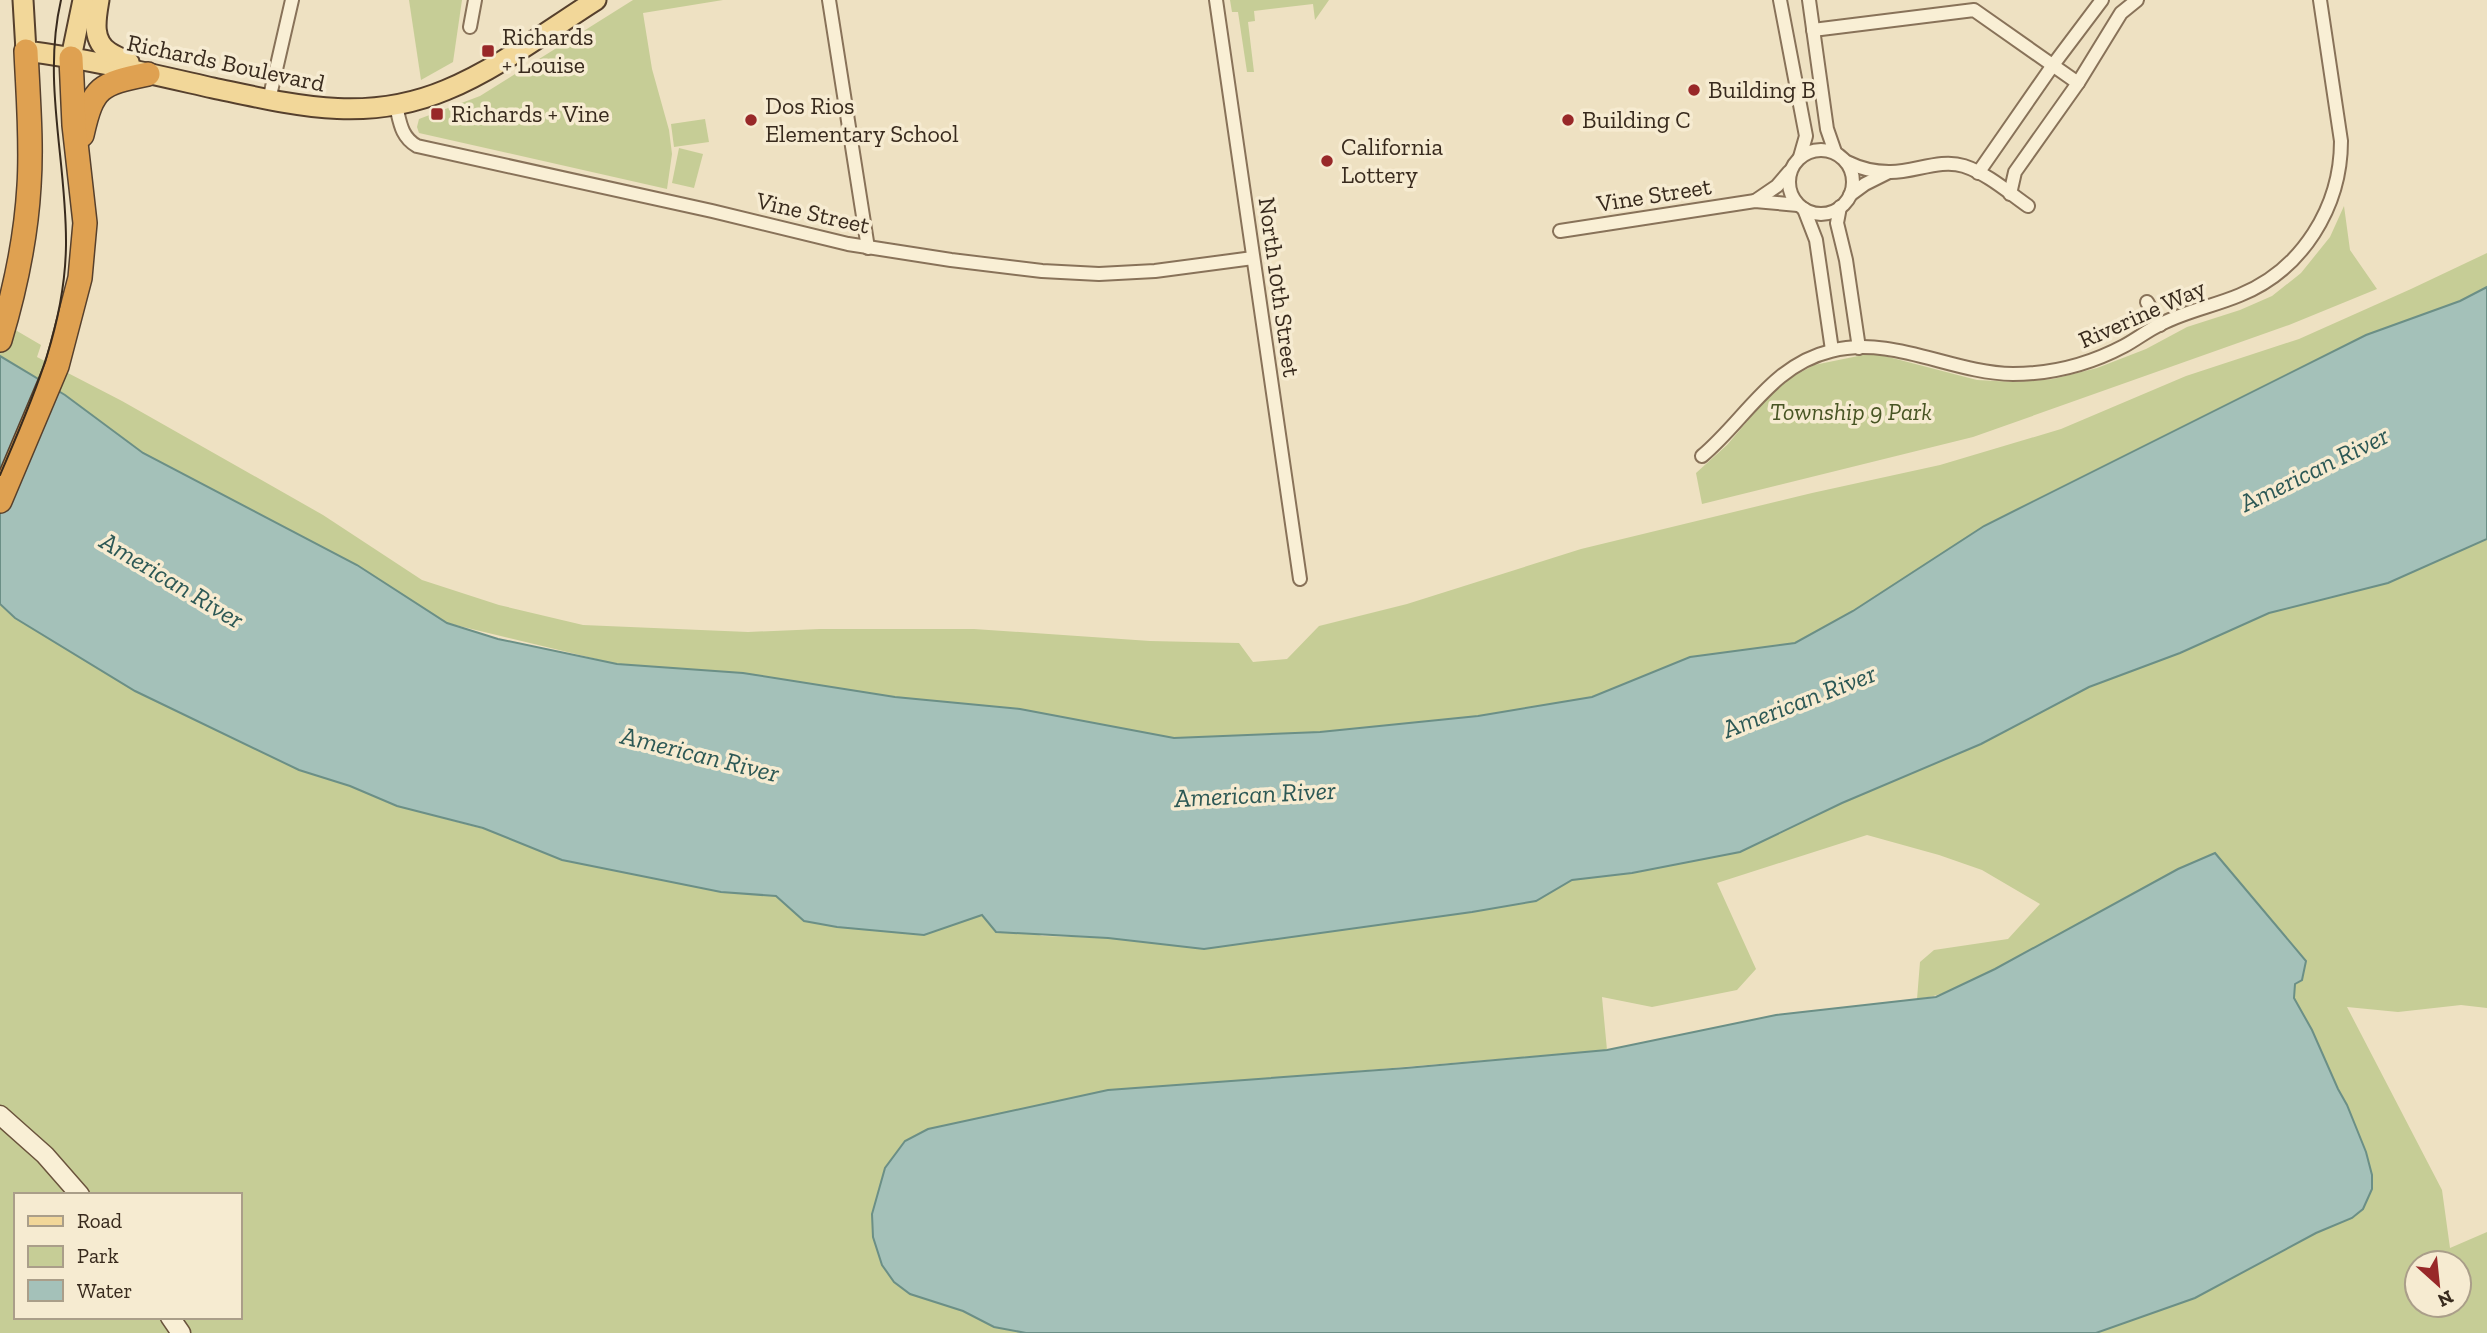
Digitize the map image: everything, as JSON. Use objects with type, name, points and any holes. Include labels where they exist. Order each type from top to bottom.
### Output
[{"type":"highway","points":[[0,340],[23,241],[29,186],[26,51]]},
{"type":"highway","points":[[0,501],[57,366],[77,293],[85,223],[71,67]]},
{"type":"highway","points":[[78,155],[88,109],[94,97],[115,81],[148,74]]},
{"type":"main road","points":[[23,0],[26,51]]},
{"type":"main road","points":[[71,67],[83,0]]},
{"type":"main road","points":[[99,0],[95,25],[102,44],[109,52],[148,74]]},
{"type":"main road","name":"Richards Boulevard","points":[[26,51],[71,67],[148,74],[328,110],[368,110],[396,106],[445,91],[472,78],[596,0]]},
{"type":"main road","points":[[0,1115],[45,1155],[78,1193]]},
{"type":"street","points":[[269,100],[292,0]]},
{"type":"street","points":[[470,27],[475,0]]},
{"type":"street","points":[[830,0],[868,248]]},
{"type":"street","name":"North 10th Street","points":[[1216,0],[1300,579]]},
{"type":"street","points":[[1780,0],[1806,136],[1800,157],[1790,172],[1789,189],[1801,207],[1816,240],[1832,350]]},
{"type":"street","points":[[1809,0],[1827,129],[1835,152]]},
{"type":"street","points":[[1978,173],[2102,0]]},
{"type":"street","points":[[2010,194],[2015,172],[2078,83],[2121,13],[2137,0]]},
{"type":"street","name":"Riverine Way","points":[[1702,456],[1723,438],[1774,380],[1796,365],[1832,350],[1885,348],[1985,372],[2029,374],[2068,368],[2095,360],[2127,345],[2160,324],[2243,294],[2284,268],[2303,248],[2319,225],[2335,187],[2340,162],[2341,141],[2320,0]]},
{"type":"street","points":[[1813,30],[1973,5],[2078,83]]},
{"type":"street","name":"Vine Street","points":[[396,106],[407,140],[417,146],[868,248],[1079,274],[1136,273],[1254,258]]},
{"type":"street","points":[[1800,157],[1823,149],[1835,152],[1857,167],[1889,172],[1962,165],[2028,206]]},
{"type":"street","points":[[1847,162],[1853,178],[1850,195]]},
{"type":"street","name":"Vine Street","points":[[1755,201],[1777,186],[1790,172]]},
{"type":"street","points":[[1801,207],[1823,214],[1840,207],[1850,195],[1889,172]]},
{"type":"street","name":"Vine Street","points":[[1560,231],[1755,201],[1801,207]]},
{"type":"street","points":[[1840,207],[1837,223],[1846,260],[1859,348]]},
{"type":"street","points":[[2147,302],[2160,324]]},
{"type":"green space","points":[[409,0],[462,0],[453,62],[421,80]]},
{"type":"green space","points":[[633,0],[723,0],[643,13],[652,69],[669,130],[672,154],[667,189],[419,133],[419,119],[480,96]]},
{"type":"green space","points":[[1230,0],[1329,0],[1315,20],[1313,4],[1254,11],[1255,21],[1248,22],[1254,72],[1247,72],[1238,12],[1232,12]]},
{"type":"green space","points":[[705,119],[709,142],[674,147],[671,124]]},
{"type":"green space","points":[[679,148],[703,154],[694,188],[672,183]]},
{"type":"green space","name":"Township 9 Park","points":[[2344,206],[2350,250],[2377,289],[2289,325],[1973,437],[1702,504],[1696,473],[1727,445],[1768,397],[1792,377],[1814,365],[1873,353],[1977,380],[2015,382],[2053,379],[2097,368],[2146,349],[2187,327],[2240,310],[2272,296],[2301,273],[2330,237]]},
{"type":"green space","points":[[2487,253],[2487,287],[2460,301],[2366,335],[1984,526],[1853,611],[1795,643],[1690,657],[1592,697],[1478,716],[1319,732],[1174,738],[1020,709],[895,697],[743,673],[617,664],[447,623],[357,565],[143,453],[65,395],[0,356],[0,321],[41,345],[37,357],[122,401],[323,515],[422,580],[499,605],[583,625],[748,632],[974,629],[1150,641],[1239,643],[1253,662],[1287,659],[1319,626],[1407,604],[1581,549],[1940,465],[2061,429],[2186,376],[2299,339]]},
{"type":"green space","points":[[2487,539],[2487,1008],[2461,1005],[2398,1012],[2347,1007],[2442,1190],[2450,1248],[2487,1232],[2487,1333],[2096,1333],[2195,1297],[2316,1233],[2352,1218],[2372,1175],[2347,1105],[2294,997],[2295,984],[2215,853],[2141,889],[1970,982],[1944,993],[1917,999],[1920,962],[1934,950],[2008,939],[2040,904],[1982,870],[1867,835],[1717,883],[1756,969],[1737,990],[1652,1007],[1602,997],[1607,1050],[1236,1081],[964,1121],[928,1129],[885,1168],[882,1183],[910,1294],[963,1311],[994,1327],[1026,1333],[0,1333],[0,604],[16,618],[135,691],[299,770],[350,786],[397,806],[721,892],[776,896],[804,921],[837,927],[924,935],[982,915],[1042,936],[1108,938],[1536,901],[1572,880],[1632,873],[1740,852],[1842,803],[1981,744],[2089,687],[2180,653],[2269,613],[2388,583]]},
{"type":"water","name":"American River","points":[[2487,287],[2487,539],[2388,583],[2269,613],[2180,653],[2089,687],[1981,744],[1842,803],[1740,852],[1632,873],[1572,880],[1536,901],[1204,949],[1108,938],[996,932],[982,915],[924,935],[837,927],[804,921],[776,896],[721,892],[562,860],[483,828],[397,806],[350,786],[299,770],[135,691],[15,618],[0,604],[0,356],[65,395],[143,453],[357,565],[447,623],[498,639],[617,664],[743,673],[895,697],[1020,709],[1174,738],[1320,732],[1478,716],[1592,697],[1690,657],[1795,643],[1853,611],[1984,526],[2366,335],[2460,301]]},
{"type":"water","points":[[2215,853],[2306,961],[2302,980],[2295,984],[2294,998],[2347,1105],[2366,1152],[2372,1175],[2372,1189],[2363,1209],[2352,1218],[2316,1233],[2195,1298],[2096,1333],[1026,1333],[994,1327],[963,1311],[910,1294],[894,1282],[882,1265],[873,1237],[872,1214],[885,1168],[905,1141],[928,1129],[1108,1090],[1607,1050],[1776,1015],[1936,997],[1995,969],[2178,869]]},
{"type":"tram line","points":[[0,475],[45,363],[60,305],[64,276],[65,214],[54,92],[56,31],[61,0]]},
{"type":"place","name":"Richards + Louise","points":[[488,51]]},
{"type":"place","name":"Building B","points":[[1694,90]]},
{"type":"place","name":"Richards + Vine","points":[[437,114]]},
{"type":"place","name":"Dos Rios Elementary School","points":[[751,120]]},
{"type":"place","name":"Building C","points":[[1568,120]]},
{"type":"place","name":"California Lottery","points":[[1327,161]]}]
